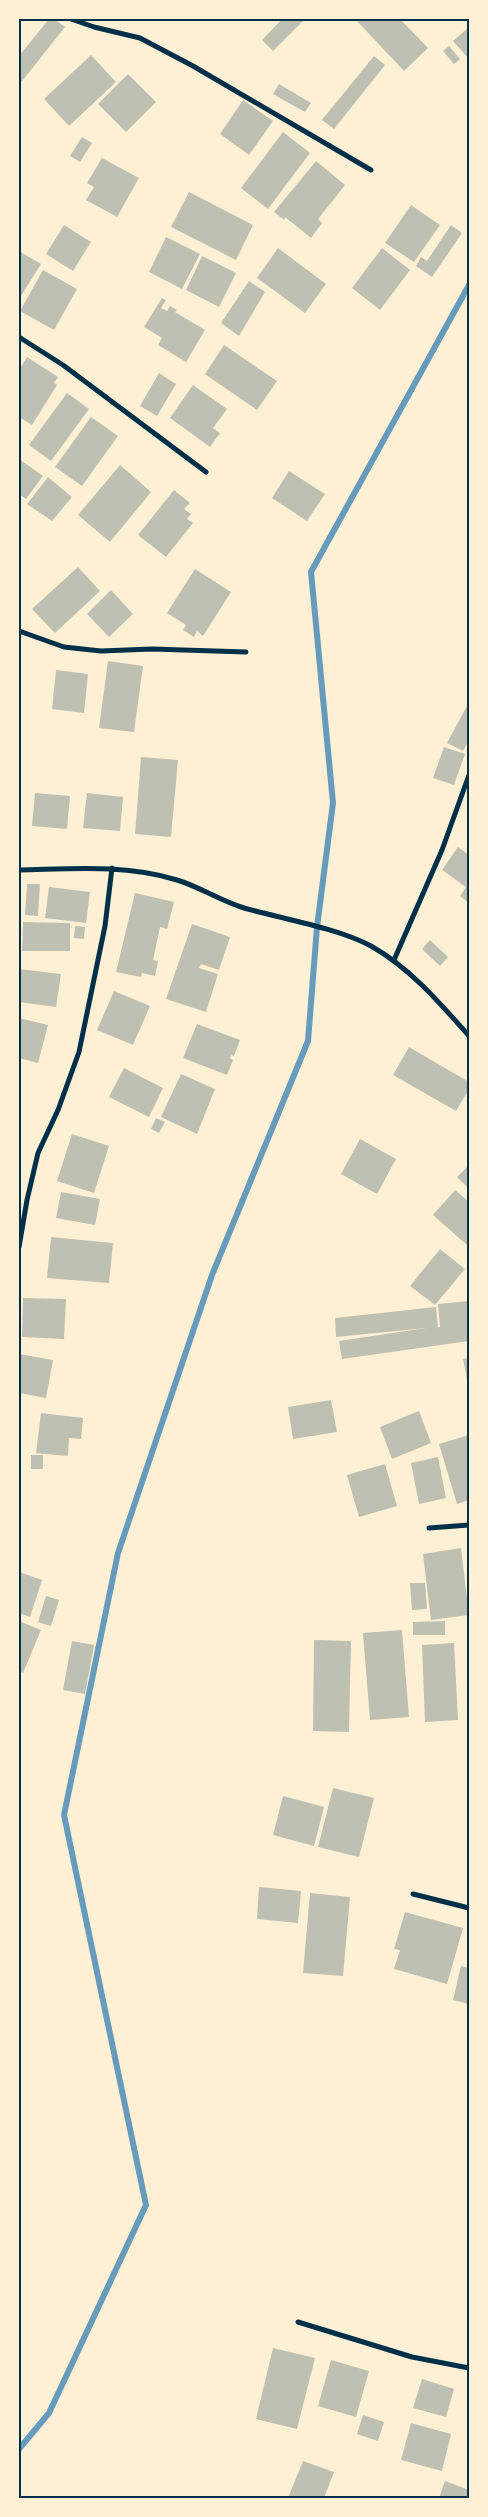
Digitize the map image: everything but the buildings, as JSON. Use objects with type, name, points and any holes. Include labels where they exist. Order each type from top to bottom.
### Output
[{"type":"street","points":[[71,19],[94,27],[140,38],[194,66],[371,170]]},
{"type":"street","points":[[19,337],[63,365],[206,472]]},
{"type":"street","points":[[19,631],[64,646],[101,651],[152,649],[246,652]]},
{"type":"street","points":[[394,960],[431,876],[469,775]]},
{"type":"street","points":[[19,1247],[26,1200],[38,1153],[58,1110],[79,1052],[105,926],[112,868]]},
{"type":"street","points":[[19,870],[112,868],[144,872],[179,880],[241,907],[317,927],[370,945],[394,960],[432,994],[469,1036]]},
{"type":"street","points":[[429,1528],[469,1525]]},
{"type":"street","points":[[412,1894],[469,1908]]},
{"type":"street","points":[[298,2322],[412,2357],[469,2368]]},
{"type":"waterway","points":[[19,2449],[49,2413],[146,2205],[64,1815],[118,1553],[212,1275],[308,1041],[317,927],[333,803],[311,572],[469,285]]}]
